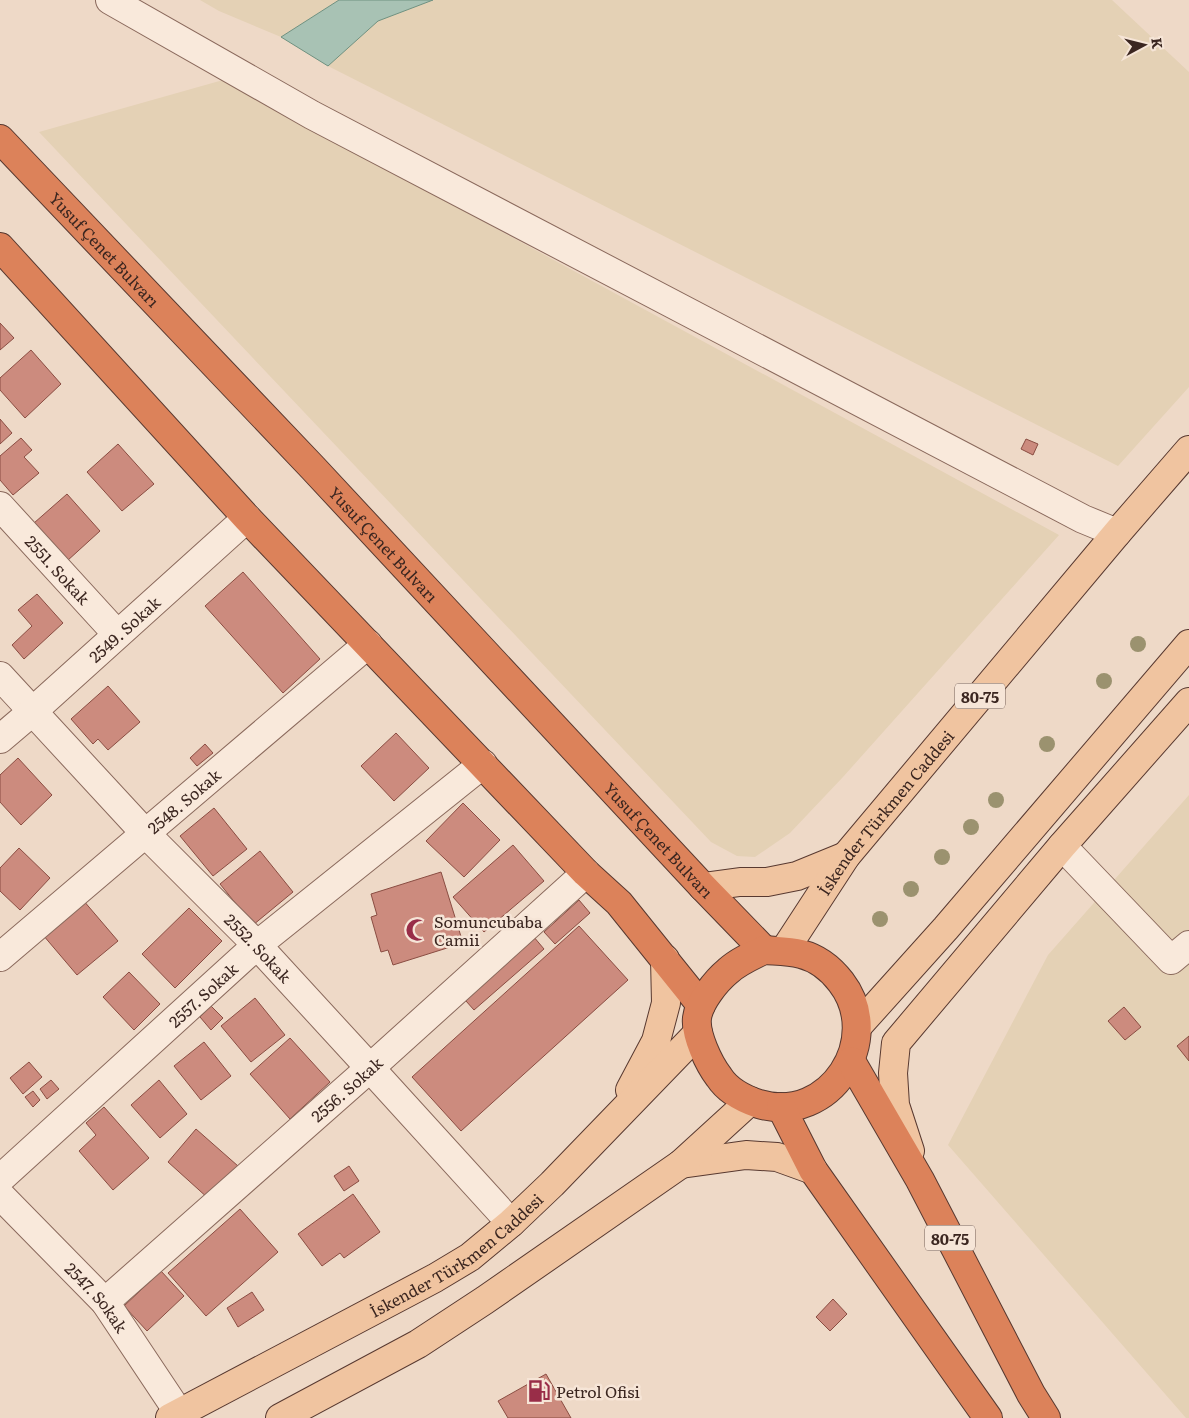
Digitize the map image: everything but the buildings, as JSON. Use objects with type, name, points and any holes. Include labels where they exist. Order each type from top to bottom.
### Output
[{"type":"highway","name":"Yusuf Çenet Bulvarı","points":[[0,139],[313,468],[703,887],[774,950]]},
{"type":"highway","points":[[0,247],[247,518],[586,873],[619,903],[701,1005],[697,1019],[698,1033],[710,1064],[720,1080],[734,1092],[750,1101],[765,1106],[781,1107],[799,1104],[815,1098],[836,1082],[851,1061],[856,1042],[857,1027],[854,1008],[847,990],[835,975],[820,962],[802,954],[774,950]]},
{"type":"highway","name":"80-75","points":[[701,1005],[728,970],[774,950]]},
{"type":"highway","name":"80-75","points":[[851,1061],[920,1180],[1031,1394],[1046,1418]]},
{"type":"highway","points":[[781,1107],[812,1170],[988,1418]]},
{"type":"main road","name":"İskender Türkmen Caddesi","points":[[774,950],[846,856],[1116,533],[1189,450]]},
{"type":"main road","points":[[857,1027],[946,928],[1189,644]]},
{"type":"main road","points":[[920,1180],[895,1105],[893,1073],[896,1043],[1062,846],[1189,702]]},
{"type":"main road","points":[[703,887],[740,882],[766,882],[797,876],[846,856]]},
{"type":"main road","points":[[614,1121],[656,1041],[666,1003],[665,959]]},
{"type":"main road","name":"İskender Türkmen Caddesi","points":[[174,1416],[435,1278],[470,1256],[511,1223],[614,1121],[698,1033]]},
{"type":"main road","points":[[280,1418],[418,1344],[493,1295],[681,1164],[750,1101]]},
{"type":"main road","points":[[681,1164],[746,1155],[777,1157],[812,1170]]},
{"type":"street","points":[[110,0],[312,115],[1083,519],[1116,533]]},
{"type":"street","name":"2551. Sokak","points":[[0,506],[117,634]]},
{"type":"street","name":"2549. Sokak","points":[[0,739],[247,518]]},
{"type":"street","name":"2548. Sokak","points":[[0,957],[368,644]]},
{"type":"street","name":"2552. Sokak","points":[[0,676],[144,833],[257,946],[511,1223]]},
{"type":"street","name":"2557. Sokak","points":[[0,1179],[257,946],[483,764]]},
{"type":"street","points":[[1062,846],[1171,960],[1189,945]]},
{"type":"street","name":"2556. Sokak","points":[[105,1302],[370,1068],[586,873]]},
{"type":"street","name":"2547. Sokak","points":[[0,1195],[105,1302],[174,1416]]},
{"type":"shaded area","points":[[200,0],[339,0],[281,37],[219,11]]},
{"type":"shaded area","points":[[339,0],[433,0],[378,21],[328,66],[281,37]]},
{"type":"shaded area","points":[[433,0],[1112,0],[1189,72],[1189,387],[1118,466],[328,66],[378,21]]},
{"type":"shaded area","points":[[223,80],[1059,535],[843,777],[790,833],[755,857],[737,856],[711,842],[39,132]]},
{"type":"shaded area","points":[[1189,795],[1189,1418],[1186,1418],[948,1145],[1048,955]]},
{"type":"place","name":"Somuncubaba Camii","points":[[417,930]]},
{"type":"place","name":"Petrol Ofisi","points":[[539,1391]]}]
